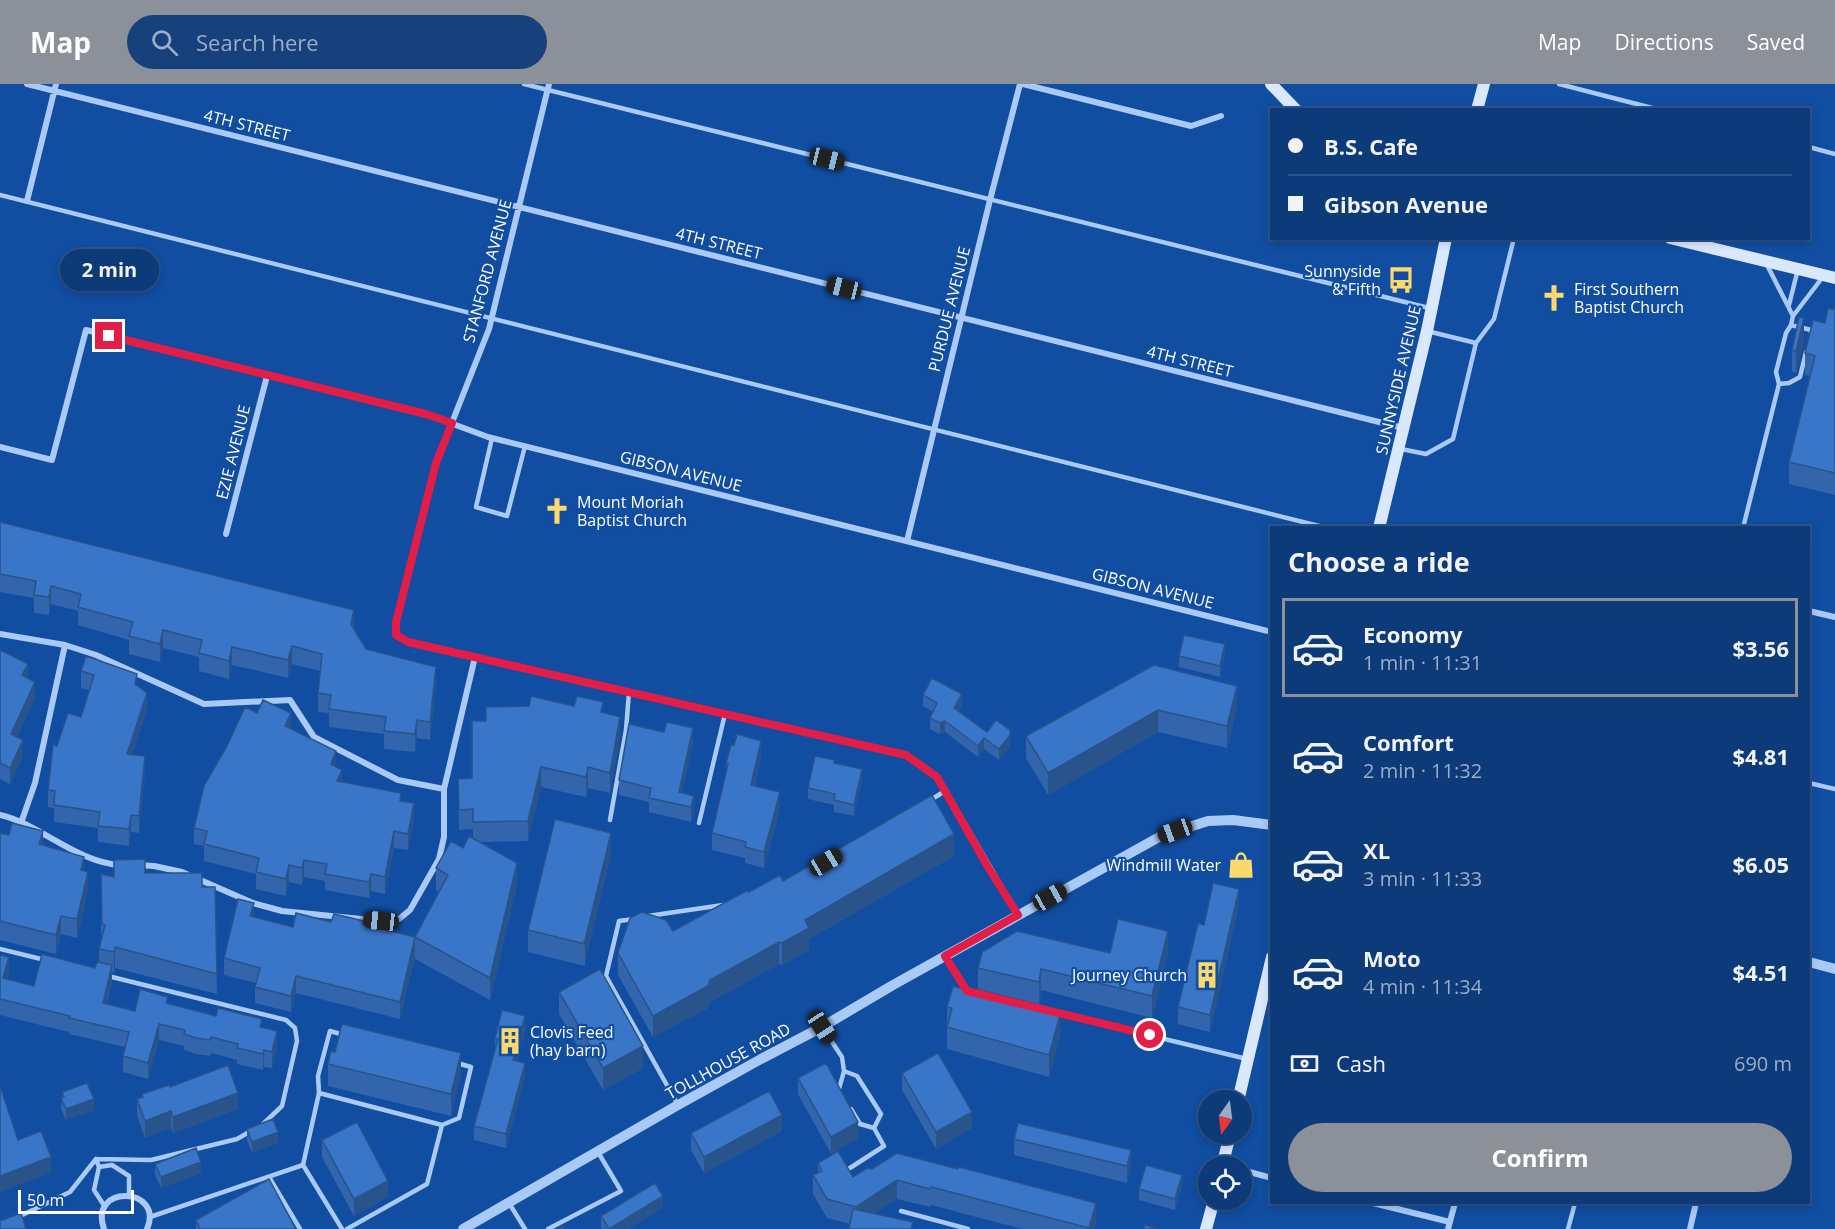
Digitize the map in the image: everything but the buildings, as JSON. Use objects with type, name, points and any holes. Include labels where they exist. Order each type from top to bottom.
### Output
[{"type":"main road","points":[[1271,84],[1294,108]]},
{"type":"main road","points":[[1478,108],[1484,84]]},
{"type":"main road","name":"SUNNYSIDE AVENUE","points":[[1379,526],[1427,331],[1446,240]]},
{"type":"main road","points":[[1678,240],[1830,277]]},
{"type":"main road","points":[[1240,1090],[1270,965]]},
{"type":"main road","points":[[1206,1229],[1211,1210]]},
{"type":"street","name":"4TH STREET","points":[[27,84],[55,87],[519,207],[1404,428]]},
{"type":"street","points":[[1022,84],[1191,126],[1221,116]]},
{"type":"street","name":"PURDUE AVENUE","points":[[907,541],[990,200],[1022,84]]},
{"type":"street","points":[[27,201],[55,87]]},
{"type":"street","name":"STANFORD AVENUE","points":[[475,657],[408,642],[396,635],[396,622],[436,463],[491,319],[548,87]]},
{"type":"street","name":"GIBSON AVENUE","points":[[0,447],[52,460],[86,330],[426,414],[492,438],[1270,632]]},
{"type":"street","name":"EZIE AVENUE","points":[[226,534],[267,376]]},
{"type":"street","points":[[1810,611],[1835,617]]},
{"type":"street","points":[[0,634],[65,645],[96,655],[204,704],[290,700],[314,736],[398,780],[444,789]]},
{"type":"street","points":[[21,823],[35,783],[65,645]]},
{"type":"street","points":[[134,865],[154,866],[182,872],[253,903],[282,911],[381,921],[399,919],[410,910],[439,859],[444,837],[444,789],[475,657],[906,755],[937,777],[1018,915]]},
{"type":"street","points":[[0,815],[21,823],[82,855],[114,865],[124,865]]},
{"type":"street","name":"TOLLHOUSE ROAD","points":[[471,1227],[678,1105],[822,1027],[874,995],[1161,836],[1208,820],[1233,820],[1270,825]]},
{"type":"street","points":[[1810,963],[1835,969]]},
{"type":"street","points":[[1252,1173],[1270,1177]]},
{"type":"street","points":[[104,1229],[102,1214],[105,1207],[115,1197],[129,1195],[137,1197],[143,1203],[150,1217],[147,1229]]},
{"type":"street","points":[[1376,1204],[1449,1226],[1455,1204]]},
{"type":"street","points":[[1690,1229],[1696,1204]]},
{"type":"lane","points":[[524,84],[548,87],[990,200],[1432,309]]},
{"type":"lane","points":[[1559,84],[1652,108]]},
{"type":"lane","points":[[1810,147],[1835,154]]},
{"type":"lane","points":[[0,195],[1319,526]]},
{"type":"lane","points":[[1398,449],[1426,454],[1453,439],[1476,343],[1494,319],[1514,240]]},
{"type":"lane","points":[[1766,262],[1794,316]]},
{"type":"lane","points":[[1789,305],[1798,269]]},
{"type":"lane","points":[[1744,526],[1779,384],[1776,372],[1786,333],[1794,316],[1830,277]]},
{"type":"lane","points":[[1791,325],[1811,330],[1809,339]]},
{"type":"lane","points":[[1427,331],[1476,343]]},
{"type":"lane","points":[[1779,384],[1789,384],[1800,377],[1807,349]]},
{"type":"lane","points":[[492,438],[476,507],[507,516],[525,446]]},
{"type":"lane","points":[[610,820],[626,730],[629,692]]},
{"type":"lane","points":[[699,823],[725,714]]},
{"type":"lane","points":[[1810,783],[1835,789]]},
{"type":"lane","points":[[925,803],[945,791]]},
{"type":"lane","points":[[678,1105],[606,976],[619,921],[725,905]]},
{"type":"lane","points":[[0,949],[46,960]]},
{"type":"lane","points":[[945,956],[967,991],[978,994]]},
{"type":"lane","points":[[96,1159],[150,1160],[237,1139],[266,1122],[282,1106],[297,1041],[295,1028],[286,1020],[103,975]]},
{"type":"lane","points":[[1012,1002],[1247,1059]]},
{"type":"lane","points":[[822,1027],[842,1057],[844,1071],[838,1088],[842,1095]]},
{"type":"lane","points":[[342,1229],[303,1165],[319,1093],[318,1076],[330,1031],[350,1036]]},
{"type":"lane","points":[[319,1093],[442,1125],[459,1118],[471,1067],[451,1062]]},
{"type":"lane","points":[[844,1071],[857,1076],[881,1114],[874,1128]]},
{"type":"lane","points":[[846,1101],[860,1124],[874,1128],[884,1146],[850,1168]]},
{"type":"lane","points":[[347,1229],[427,1184],[442,1125]]},
{"type":"lane","points":[[548,1229],[621,1191],[598,1152]]},
{"type":"lane","points":[[96,1159],[99,1167],[94,1190],[105,1207]]},
{"type":"lane","points":[[10,1221],[70,1192],[96,1159]]},
{"type":"lane","points":[[150,1217],[303,1165]]},
{"type":"lane","points":[[99,1167],[112,1166],[129,1176],[129,1195]]},
{"type":"lane","points":[[269,1177],[300,1229]]},
{"type":"lane","points":[[509,1203],[525,1229]]},
{"type":"lane","points":[[1568,1229],[1575,1204]]},
{"type":"lane","points":[[901,1211],[968,1229]]},
{"type":"place","name":"Sunnyside & Fifth","points":[[1401,280]]},
{"type":"place","name":"First Southern Baptist Church","points":[[1554,298]]},
{"type":"place","name":"Mount Moriah Baptist Church","points":[[557,511]]},
{"type":"place","name":"Windmill Water","points":[[1241,865]]},
{"type":"place","name":"Journey Church","points":[[1207,975]]},
{"type":"place","name":"Clovis Feed (hay barn)","points":[[510,1041]]},
{"type":"route","points":[[109,336],[426,414],[452,423],[436,463],[396,622],[396,635],[408,642],[906,755],[937,777],[1018,915],[945,956],[967,991],[1150,1035]]}]
